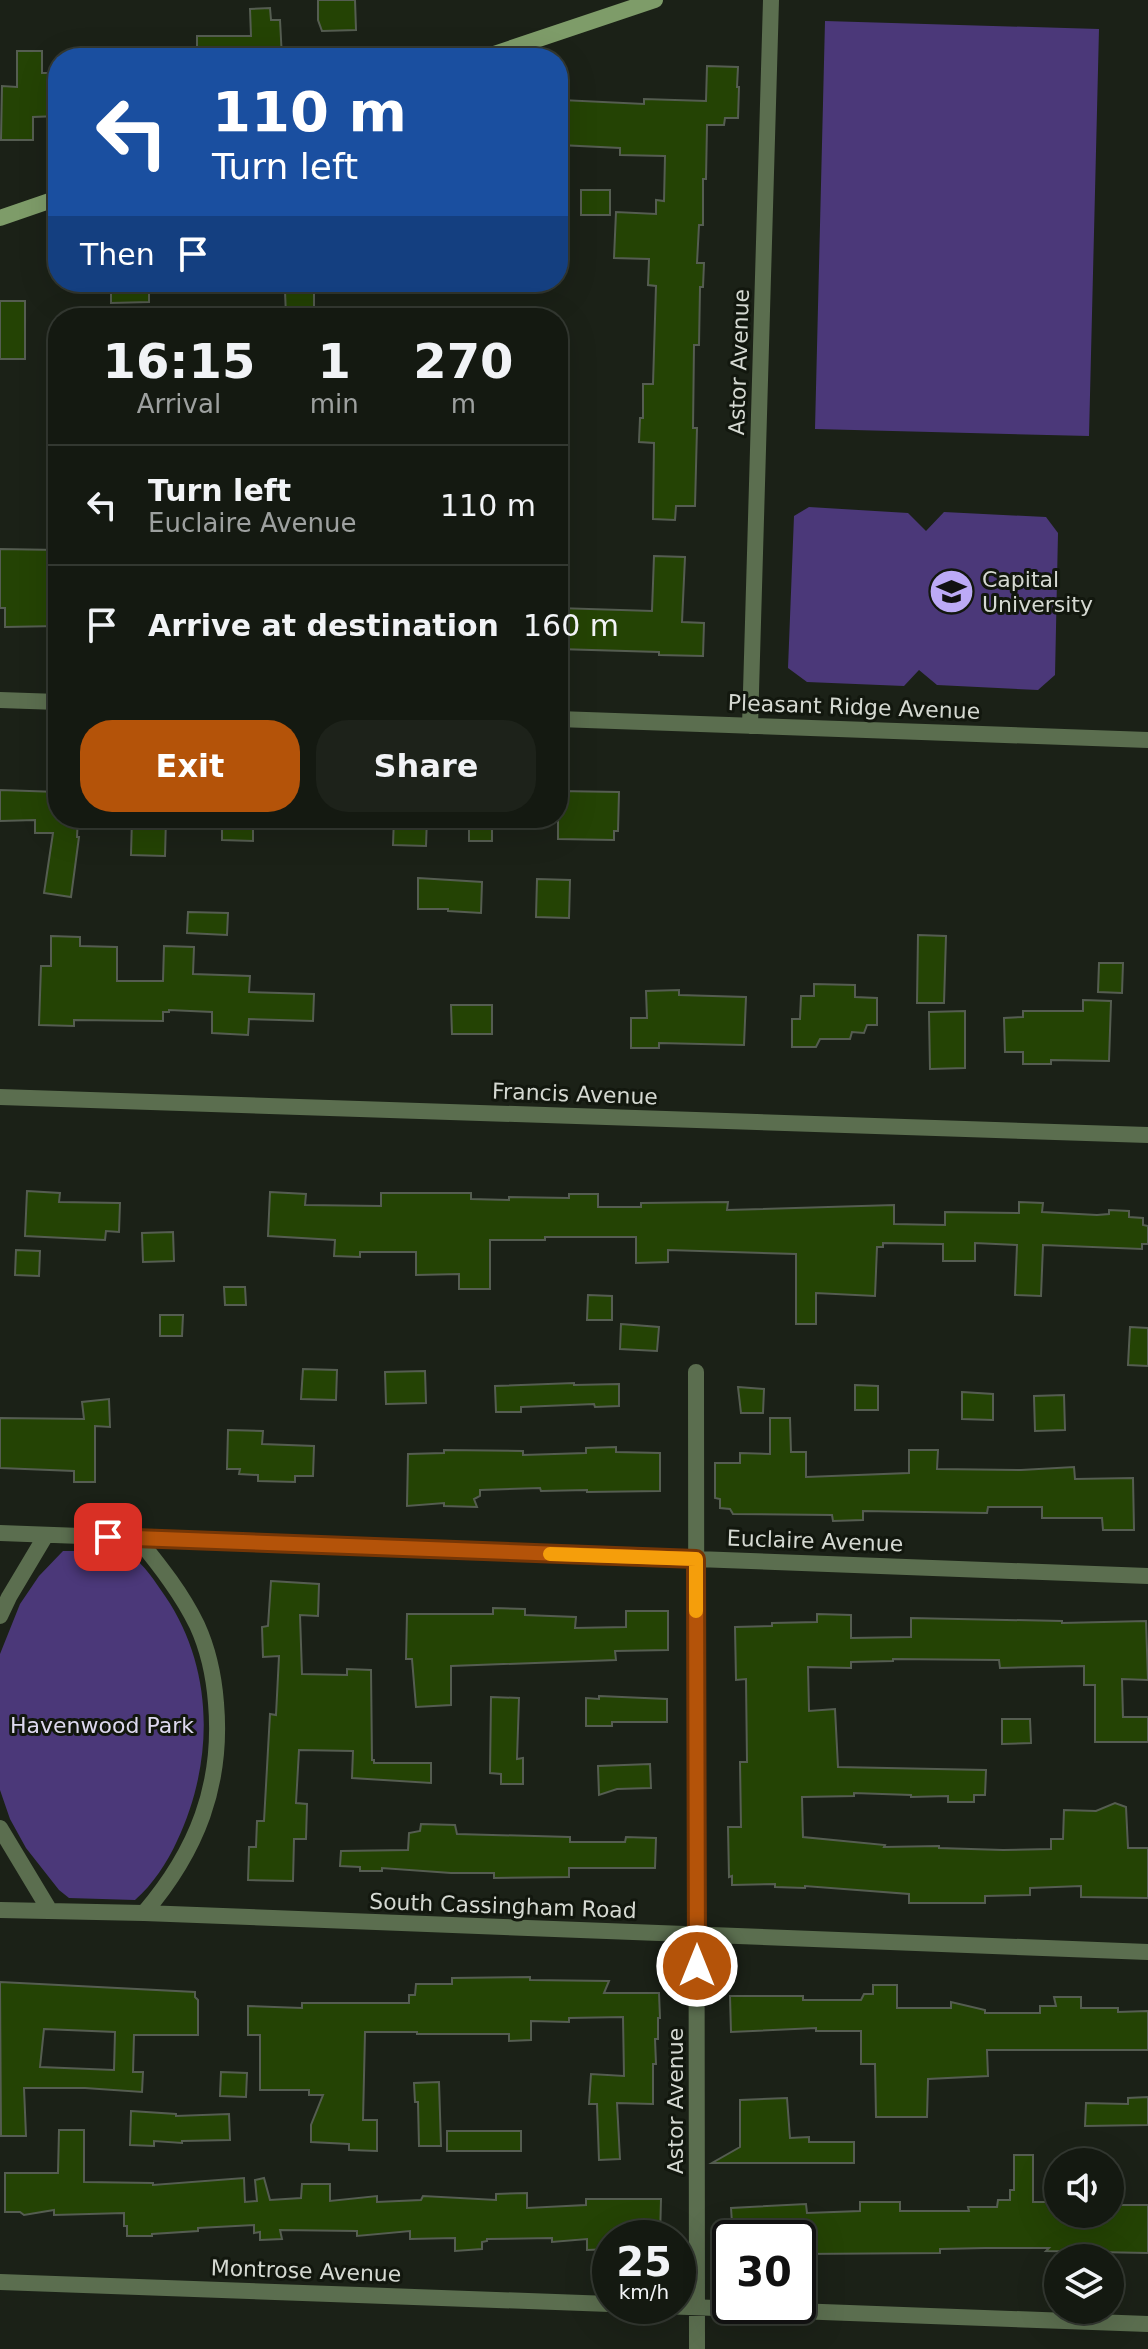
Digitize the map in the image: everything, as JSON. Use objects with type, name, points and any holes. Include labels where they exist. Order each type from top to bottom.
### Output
[{"type":"main road","points":[[512,48],[655,0]]},
{"type":"main road","points":[[0,218],[48,201]]},
{"type":"street","name":"Astor Avenue","points":[[750,726],[771,0]]},
{"type":"street","points":[[0,700],[48,702]]},
{"type":"street","name":"Pleasant Ridge Avenue","points":[[568,719],[1148,740]]},
{"type":"street","name":"Francis Avenue","points":[[0,1097],[1148,1135]]},
{"type":"street","name":"Astor Avenue","points":[[696,1372],[697,2349]]},
{"type":"street","name":"Euclaire Avenue","points":[[0,1533],[1148,1576]]},
{"type":"street","points":[[0,1616],[46,1535]]},
{"type":"street","points":[[138,1539],[181,1596],[197,1626],[209,1659],[218,1728],[212,1785],[198,1829],[183,1859],[144,1913]]},
{"type":"street","points":[[0,1828],[50,1911]]},
{"type":"street","name":"South Cassingham Road","points":[[0,1910],[1148,1952]]},
{"type":"street","name":"Montrose Avenue","points":[[0,2282],[592,2303]]},
{"type":"street","points":[[697,2307],[1148,2324]]},
{"type":"green space","points":[[825,21],[1099,29],[1089,436],[815,429]]},
{"type":"green space","points":[[809,507],[908,513],[926,531],[944,512],[1046,517],[1058,533],[1055,675],[1038,690],[937,685],[919,670],[904,686],[807,682],[788,668],[794,516]]},
{"type":"green space","name":"Havenwood Park","points":[[63,1551],[124,1553],[140,1563],[181,1624],[201,1685],[203,1748],[189,1811],[164,1865],[135,1900],[69,1898],[59,1890],[26,1848],[10,1819],[0,1790],[0,1654],[20,1604],[39,1576]]},
{"type":"building","points":[[318,0],[355,0],[356,30],[322,31],[318,20]]},
{"type":"building","points":[[270,8],[271,20],[280,20],[281,48],[197,48],[197,36],[251,36],[250,9]]},
{"type":"building","points":[[17,51],[42,51],[42,73],[48,73],[48,116],[33,117],[33,140],[1,140],[2,86],[17,87]]},
{"type":"building","points":[[707,66],[738,67],[738,118],[725,118],[724,125],[707,125],[703,225],[699,225],[697,263],[704,263],[703,287],[700,287],[699,345],[694,345],[693,428],[697,428],[695,506],[676,506],[675,520],[653,519],[654,443],[639,442],[643,384],[653,384],[656,286],[648,285],[649,259],[614,258],[616,212],[656,214],[656,200],[664,201],[665,156],[620,155],[620,148],[568,145],[568,100],[644,104],[644,99],[706,101]]},
{"type":"building","points":[[581,190],[610,190],[610,215],[581,215]]},
{"type":"building","points":[[111,292],[149,292],[149,302],[111,303]]},
{"type":"building","points":[[285,292],[314,292],[314,308],[286,308]]},
{"type":"building","points":[[0,301],[25,301],[25,359],[0,359]]},
{"type":"building","points":[[0,549],[48,550],[48,626],[5,627],[5,608],[0,608]]},
{"type":"building","points":[[654,556],[685,557],[682,622],[704,623],[703,656],[568,649],[568,608],[652,611]]},
{"type":"building","points":[[0,790],[48,792],[48,828],[77,828],[71,897],[44,893],[53,833],[35,833],[35,820],[0,821]]},
{"type":"building","points":[[568,791],[619,792],[618,831],[614,831],[614,840],[558,839],[558,828],[568,828]]},
{"type":"building","points":[[132,828],[166,828],[165,856],[131,855]]},
{"type":"building","points":[[222,828],[253,828],[253,841],[222,840]]},
{"type":"building","points":[[394,828],[427,828],[426,846],[393,845]]},
{"type":"building","points":[[469,828],[492,828],[492,841],[469,841]]},
{"type":"building","points":[[418,878],[482,882],[481,913],[418,909]]},
{"type":"building","points":[[537,879],[570,880],[569,918],[536,917]]},
{"type":"building","points":[[188,912],[228,913],[227,935],[187,933]]},
{"type":"building","points":[[918,935],[946,936],[944,1003],[917,1003]]},
{"type":"building","points":[[51,936],[80,937],[80,946],[117,947],[117,981],[163,981],[164,946],[194,947],[193,974],[250,976],[249,992],[314,994],[313,1021],[249,1019],[248,1035],[212,1033],[212,1012],[169,1010],[163,1012],[163,1021],[74,1020],[74,1026],[39,1025],[41,966],[51,966]]},
{"type":"building","points":[[1099,963],[1123,963],[1122,993],[1098,992]]},
{"type":"building","points":[[814,984],[855,985],[855,997],[877,998],[877,1025],[867,1025],[864,1033],[852,1032],[850,1039],[820,1039],[816,1047],[792,1047],[792,1019],[800,1019],[801,996],[814,996]]},
{"type":"building","points":[[679,990],[679,995],[746,997],[744,1045],[659,1043],[659,1048],[631,1048],[631,1018],[647,1018],[646,991]]},
{"type":"building","points":[[1083,1000],[1111,1001],[1109,1061],[1051,1060],[1051,1064],[1023,1064],[1023,1052],[1005,1052],[1004,1018],[1023,1017],[1023,1011],[1083,1011]]},
{"type":"building","points":[[451,1005],[492,1005],[492,1034],[452,1034]]},
{"type":"building","points":[[965,1011],[965,1068],[930,1069],[929,1012]]},
{"type":"building","points":[[27,1191],[60,1193],[59,1202],[120,1203],[119,1232],[106,1231],[105,1240],[25,1236]]},
{"type":"building","points":[[270,1192],[306,1194],[305,1205],[381,1206],[381,1193],[471,1193],[471,1199],[509,1200],[509,1197],[569,1198],[569,1194],[598,1194],[598,1207],[728,1202],[727,1210],[894,1205],[894,1224],[945,1225],[945,1212],[1019,1213],[1019,1202],[1043,1203],[1042,1212],[1097,1215],[1109,1214],[1109,1210],[1129,1211],[1129,1217],[1143,1218],[1143,1225],[1148,1226],[1148,1244],[1142,1244],[1142,1249],[1043,1245],[1041,1296],[1015,1295],[1017,1245],[975,1243],[975,1261],[943,1261],[943,1244],[883,1243],[883,1247],[877,1247],[875,1296],[816,1293],[816,1324],[796,1324],[796,1254],[668,1250],[668,1262],[636,1263],[636,1237],[490,1240],[490,1289],[459,1289],[459,1274],[416,1275],[416,1252],[360,1252],[360,1257],[334,1256],[335,1240],[268,1236]]},
{"type":"building","points":[[173,1232],[174,1261],[143,1262],[142,1233]]},
{"type":"building","points":[[16,1250],[40,1251],[39,1276],[15,1275]]},
{"type":"building","points":[[224,1287],[245,1287],[246,1305],[225,1305]]},
{"type":"building","points":[[588,1295],[612,1296],[612,1320],[587,1320]]},
{"type":"building","points":[[160,1315],[183,1315],[182,1336],[160,1336]]},
{"type":"building","points":[[621,1324],[659,1327],[657,1351],[620,1349]]},
{"type":"building","points":[[1130,1327],[1148,1328],[1148,1366],[1128,1365]]},
{"type":"building","points":[[303,1369],[337,1370],[336,1400],[301,1399]]},
{"type":"building","points":[[425,1371],[426,1403],[386,1404],[385,1372]]},
{"type":"building","points":[[619,1384],[619,1406],[521,1407],[521,1412],[496,1412],[495,1386]]},
{"type":"building","points":[[855,1385],[878,1386],[878,1410],[855,1410]]},
{"type":"building","points":[[738,1387],[764,1389],[763,1413],[741,1413]]},
{"type":"building","points":[[962,1392],[993,1394],[993,1420],[962,1419]]},
{"type":"building","points":[[1064,1395],[1065,1430],[1035,1431],[1034,1396]]},
{"type":"building","points":[[109,1399],[110,1427],[95,1426],[95,1482],[74,1482],[74,1471],[0,1468],[0,1418],[84,1419],[82,1402]]},
{"type":"building","points":[[770,1418],[790,1418],[791,1452],[806,1452],[806,1477],[909,1473],[909,1450],[938,1450],[937,1469],[1074,1467],[1075,1479],[1133,1478],[1134,1530],[1103,1530],[1102,1518],[1042,1518],[1042,1507],[988,1507],[987,1513],[863,1511],[863,1520],[833,1521],[832,1515],[733,1514],[730,1509],[720,1508],[720,1499],[715,1498],[715,1463],[740,1463],[740,1453],[770,1454]]},
{"type":"building","points":[[228,1430],[263,1431],[262,1444],[314,1446],[313,1476],[295,1476],[295,1482],[258,1481],[258,1475],[239,1474],[240,1469],[227,1469]]},
{"type":"building","points":[[616,1447],[616,1452],[660,1453],[660,1491],[480,1490],[480,1496],[474,1499],[477,1507],[444,1506],[444,1503],[407,1506],[408,1454],[444,1453],[444,1450],[523,1451],[523,1455],[586,1453],[586,1448]]},
{"type":"building","points":[[271,1581],[319,1584],[318,1616],[300,1615],[302,1674],[347,1675],[347,1669],[371,1670],[374,1763],[431,1763],[431,1783],[352,1778],[353,1751],[299,1750],[296,1803],[307,1804],[306,1839],[294,1839],[293,1881],[248,1880],[249,1847],[256,1847],[257,1821],[264,1821],[270,1714],[276,1715],[279,1656],[263,1657],[262,1627],[268,1626]]},
{"type":"building","points":[[493,1608],[525,1609],[525,1615],[576,1617],[575,1628],[626,1627],[626,1611],[668,1611],[668,1650],[615,1651],[616,1660],[451,1666],[451,1705],[416,1707],[412,1659],[406,1659],[407,1614],[493,1614]]},
{"type":"building","points":[[817,1614],[851,1615],[851,1638],[911,1637],[911,1618],[1062,1623],[1146,1621],[1148,1680],[1122,1679],[1123,1717],[1148,1717],[1148,1742],[1095,1742],[1095,1685],[1084,1685],[1084,1666],[1000,1668],[999,1660],[893,1659],[851,1662],[851,1668],[808,1667],[809,1711],[835,1709],[838,1767],[986,1770],[985,1795],[974,1795],[974,1802],[948,1802],[948,1796],[854,1793],[854,1796],[802,1797],[803,1837],[884,1847],[1003,1850],[1051,1849],[1051,1839],[1063,1839],[1064,1810],[1096,1811],[1115,1803],[1126,1807],[1128,1848],[1148,1848],[1148,1898],[1081,1897],[1081,1886],[1030,1888],[1030,1895],[985,1896],[985,1903],[909,1903],[909,1894],[805,1886],[775,1887],[775,1884],[732,1885],[732,1876],[729,1877],[728,1827],[741,1827],[740,1762],[747,1762],[746,1679],[736,1680],[735,1627],[817,1622]]},
{"type":"building","points":[[599,1696],[667,1699],[667,1722],[612,1722],[612,1726],[586,1726],[586,1698],[599,1699]]},
{"type":"building","points":[[491,1697],[519,1698],[517,1759],[523,1758],[523,1784],[501,1784],[501,1774],[490,1773]]},
{"type":"building","points":[[1002,1719],[1030,1719],[1031,1743],[1002,1744]]},
{"type":"building","points":[[650,1764],[651,1788],[617,1789],[599,1795],[598,1766]]},
{"type":"building","points":[[421,1824],[455,1825],[457,1834],[570,1837],[570,1842],[625,1842],[626,1837],[656,1838],[655,1868],[569,1868],[569,1877],[494,1878],[494,1873],[382,1868],[382,1871],[360,1871],[360,1867],[340,1866],[341,1851],[408,1850],[409,1833],[420,1831]]},
{"type":"building","points":[[530,1977],[530,1980],[609,1981],[604,1993],[659,1993],[653,2104],[617,2103],[620,2159],[599,2160],[597,2104],[589,2104],[591,2074],[624,2076],[623,2017],[569,2018],[569,2022],[531,2021],[531,2040],[509,2041],[509,2034],[365,2032],[363,2120],[377,2120],[377,2151],[349,2150],[349,2144],[311,2142],[311,2125],[323,2095],[309,2095],[309,2090],[260,2090],[260,2035],[248,2035],[248,2006],[302,2008],[302,2003],[409,2003],[409,1995],[415,1995],[416,1984],[452,1984],[452,1978]]},
{"type":"building","points":[[0,1982],[195,1992],[198,2000],[198,2035],[134,2035],[133,2072],[143,2072],[142,2092],[24,2088],[26,2136],[1,2136]],"holes":[[[44,2029],[115,2032],[114,2070],[40,2067]]]},
{"type":"building","points":[[873,1985],[897,1985],[897,2008],[951,2008],[951,2002],[985,2010],[985,2013],[1040,2013],[1040,2006],[1056,2006],[1054,1997],[1081,1997],[1081,2008],[1148,2011],[1148,2050],[987,2050],[988,2076],[928,2079],[927,2117],[876,2117],[875,2064],[861,2064],[861,2031],[816,2031],[816,2028],[731,2032],[730,1996],[861,2000],[864,1994],[873,1994]]},
{"type":"building","points":[[221,2072],[247,2073],[246,2097],[220,2096]]},
{"type":"building","points":[[439,2082],[441,2146],[419,2146],[418,2102],[415,2102],[414,2083]]},
{"type":"building","points":[[1148,2097],[1148,2125],[1085,2126],[1086,2103],[1128,2104],[1128,2098]]},
{"type":"building","points":[[787,2098],[790,2138],[809,2137],[809,2142],[854,2142],[854,2163],[712,2163],[740,2147],[740,2100]]},
{"type":"building","points":[[131,2111],[176,2116],[229,2114],[230,2140],[154,2141],[154,2146],[130,2145]]},
{"type":"building","points":[[59,2130],[84,2130],[84,2182],[153,2185],[244,2178],[245,2202],[257,2201],[255,2180],[264,2178],[270,2200],[301,2198],[302,2184],[330,2184],[330,2201],[377,2196],[377,2202],[421,2200],[423,2196],[496,2200],[496,2194],[527,2193],[527,2208],[586,2205],[586,2199],[661,2199],[660,2220],[592,2220],[592,2250],[587,2250],[587,2239],[552,2242],[552,2238],[487,2239],[482,2242],[482,2249],[455,2251],[455,2238],[410,2239],[410,2231],[357,2236],[357,2231],[280,2230],[282,2239],[260,2240],[260,2232],[254,2233],[254,2225],[127,2236],[124,2213],[54,2215],[54,2210],[24,2215],[5,2212],[5,2173],[58,2173]]},
{"type":"building","points":[[447,2131],[521,2131],[521,2151],[447,2151]]},
{"type":"building","points":[[1014,2155],[1033,2155],[1033,2202],[1044,2202],[1044,2228],[1124,2228],[1124,2205],[1148,2205],[1148,2253],[1124,2253],[1124,2244],[1044,2244],[1044,2248],[940,2249],[940,2253],[816,2254],[816,2220],[732,2220],[731,2208],[806,2204],[807,2213],[860,2211],[860,2202],[900,2202],[900,2211],[969,2211],[968,2207],[997,2207],[998,2200],[1010,2200],[1010,2190],[1014,2190]]},
{"type":"slow traffic","points":[[550,1554],[696,1559],[696,1611]]},
{"type":"place","name":"Capital University","points":[[951,592]]},
{"type":"route","points":[[108,1537],[696,1559],[697,1966]]}]
